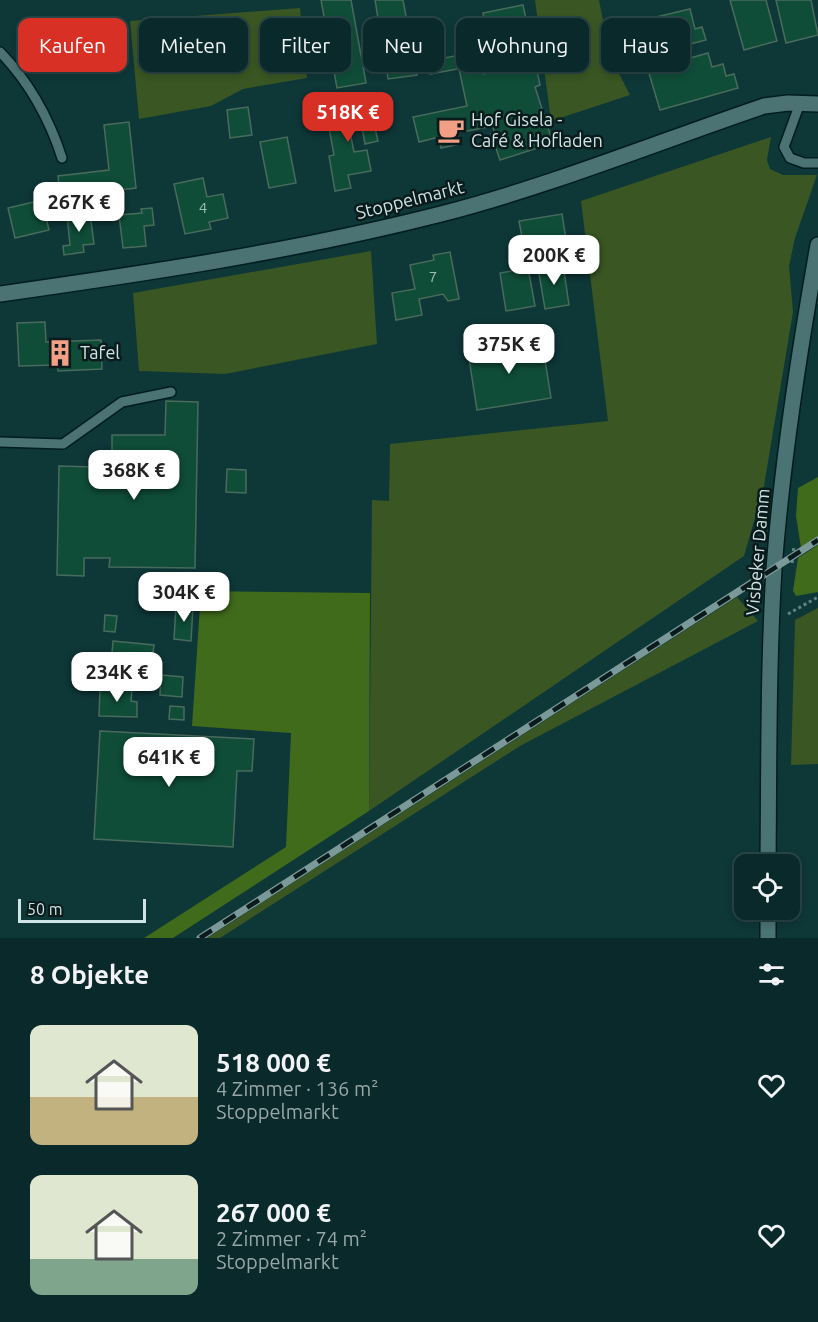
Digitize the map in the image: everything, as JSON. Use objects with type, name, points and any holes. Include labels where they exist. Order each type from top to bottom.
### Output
[{"type":"street","name":"Stoppelmarkt","points":[[0,294],[248,256],[420,219],[500,196],[764,106],[800,102],[818,104]]},
{"type":"street","name":"Visbeker Damm","points":[[768,854],[774,569],[790,429],[818,245]]},
{"type":"street","points":[[768,920],[768,938]]},
{"type":"lane","points":[[0,52],[32,90],[46,114],[62,158]]},
{"type":"lane","points":[[800,102],[784,147],[790,158],[804,163],[818,163]]},
{"type":"lane","points":[[0,442],[63,444],[122,402],[171,392]]},
{"type":"path","points":[[784,616],[818,597]]},
{"type":"green space","points":[[535,0],[599,0],[603,18],[601,72],[618,72],[630,95],[551,121],[545,72],[589,72],[589,18],[537,18]]},
{"type":"green space","points":[[300,8],[301,18],[260,18],[260,72],[306,72],[307,78],[243,89],[211,106],[139,119],[130,21],[139,20],[139,72],[248,72],[248,18],[169,18]]},
{"type":"green space","points":[[771,137],[767,160],[770,169],[783,175],[817,175],[795,238],[789,266],[793,312],[764,486],[744,556],[369,811],[372,500],[389,501],[390,444],[608,421],[581,201]]},
{"type":"green space","points":[[371,251],[377,344],[225,374],[139,371],[133,293]]},
{"type":"green space","points":[[818,477],[818,537],[801,548],[796,516],[798,488]]},
{"type":"green space","points":[[818,545],[818,592],[796,596],[793,591],[798,558]]},
{"type":"green space","points":[[201,591],[370,593],[369,811],[173,938],[144,938],[286,847],[291,733],[192,726]]},
{"type":"green space","points":[[737,597],[758,621],[520,746],[220,938],[207,938]]},
{"type":"green space","points":[[818,608],[818,764],[791,765],[795,620]]},
{"type":"building","points":[[321,0],[351,0],[366,83],[337,88],[334,72],[351,72],[351,18],[324,18]]},
{"type":"building","points":[[375,0],[403,0],[406,18],[378,18]]},
{"type":"building","points":[[730,0],[766,0],[777,41],[744,50]]},
{"type":"building","points":[[776,0],[811,0],[818,35],[786,43]]},
{"type":"building","points":[[523,5],[526,18],[484,18],[483,13]]},
{"type":"building","points":[[690,9],[695,29],[702,27],[706,40],[690,44],[690,18],[652,18]]},
{"type":"building","points":[[708,53],[712,67],[723,64],[726,76],[734,74],[738,88],[660,110],[649,72],[690,72],[690,58]]},
{"type":"building","points":[[456,56],[456,69],[444,71],[444,58]]},
{"type":"building","points":[[387,72],[416,72],[417,75],[388,79]]},
{"type":"building","points":[[460,72],[484,72],[484,74],[537,72],[540,85],[535,87],[553,143],[500,160],[491,134],[494,133],[493,126],[457,133],[460,144],[441,148],[439,137],[419,142],[413,117],[467,106]]},
{"type":"building","points":[[370,102],[374,123],[349,127],[354,152],[367,150],[371,171],[348,175],[351,188],[335,191],[329,156],[334,155],[326,111]]},
{"type":"building","points":[[248,107],[252,135],[230,138],[227,110]]},
{"type":"building","points":[[129,122],[136,188],[60,197],[58,176],[109,170],[104,125]]},
{"type":"building","points":[[374,124],[378,141],[365,144],[362,127]]},
{"type":"building","points":[[287,137],[296,183],[269,188],[260,142]]},
{"type":"building","points":[[203,178],[207,197],[223,194],[228,218],[209,222],[211,229],[185,234],[174,184]]},
{"type":"building","points":[[42,200],[49,230],[15,238],[8,208]]},
{"type":"building","points":[[152,208],[154,225],[144,226],[146,246],[123,248],[119,215],[142,213],[141,209]]},
{"type":"building","points":[[90,213],[94,244],[83,245],[84,252],[64,255],[63,246],[70,245],[67,215]]},
{"type":"building","points":[[562,214],[567,246],[525,253],[519,221]]},
{"type":"building","points":[[450,252],[459,299],[448,301],[443,294],[419,299],[422,315],[396,320],[392,293],[415,289],[410,265],[434,260],[433,255]]},
{"type":"building","points":[[563,264],[569,305],[545,309],[538,268]]},
{"type":"building","points":[[528,268],[535,306],[506,311],[500,273]]},
{"type":"building","name":"Tafel","points":[[45,322],[46,342],[101,340],[102,369],[58,371],[57,365],[19,366],[17,323]]},
{"type":"building","points":[[542,341],[551,398],[477,410],[468,352]]},
{"type":"building","points":[[166,401],[198,402],[195,568],[109,567],[110,558],[84,558],[84,576],[57,575],[59,466],[95,467],[101,463],[103,467],[112,467],[112,435],[165,435]]},
{"type":"building","points":[[227,469],[246,470],[246,493],[226,492]]},
{"type":"building","points":[[176,606],[193,607],[191,641],[174,639]]},
{"type":"building","points":[[105,615],[117,616],[115,632],[104,631]]},
{"type":"building","points":[[113,641],[154,645],[151,669],[111,665]]},
{"type":"building","points":[[161,675],[183,677],[182,697],[160,695]]},
{"type":"building","points":[[100,688],[132,690],[131,701],[137,702],[137,717],[99,716]]},
{"type":"building","points":[[170,706],[184,707],[184,720],[169,719]]},
{"type":"building","points":[[100,731],[254,739],[252,771],[237,771],[233,847],[94,839]]},
{"type":"railway","points":[[200,938],[818,540]]},
{"type":"place","name":"Hof Gisela - Café & Hofladen","points":[[451,130]]},
{"type":"place","name":"Tafel","points":[[60,353]]}]
